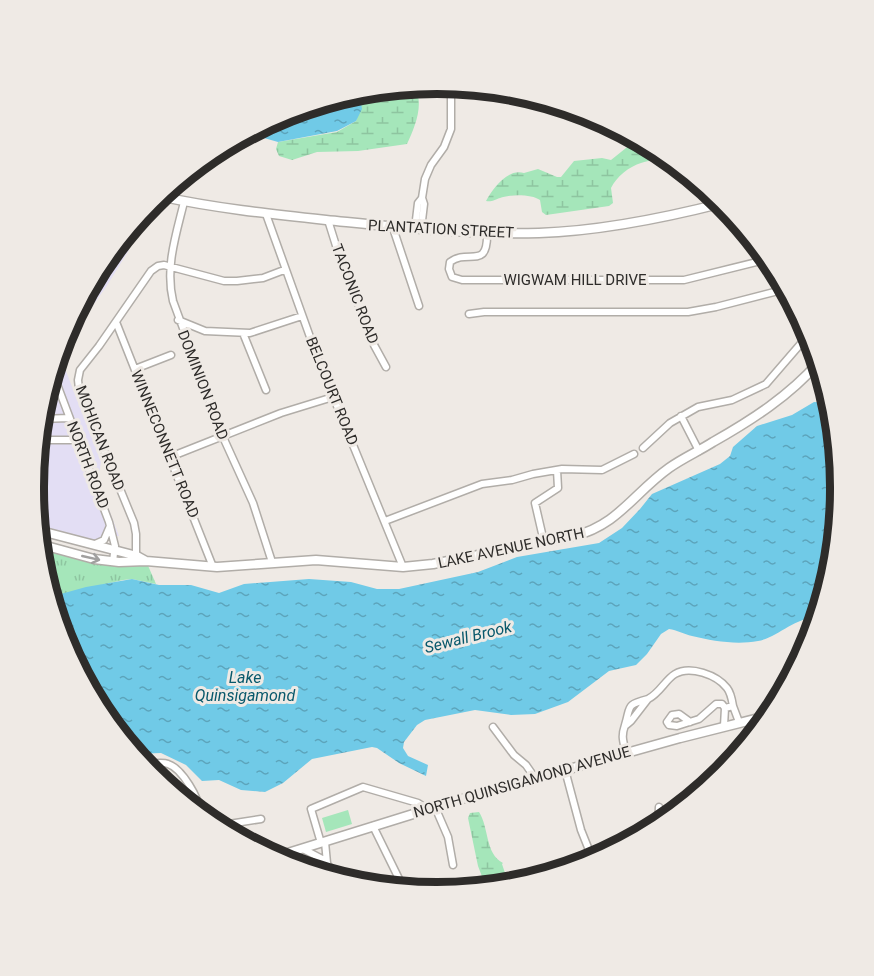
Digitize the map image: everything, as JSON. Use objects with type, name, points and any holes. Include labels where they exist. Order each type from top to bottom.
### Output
[{"type":"main road","name":"PLANTATION STREET","points":[[171,199],[266,214],[393,228],[487,233],[578,230],[710,206]]},
{"type":"main road","name":"LAKE AVENUE NORTH","points":[[46,532],[136,559],[213,567],[316,560],[403,567],[433,564],[588,533],[611,520],[654,479],[673,465],[771,406],[812,369]]},
{"type":"main road","name":"LAKE AVENUE NORTH","points":[[48,546],[94,559],[113,561],[136,559]]},
{"type":"main road","name":"NORTH QUINSIGAMOND AVENUE","points":[[289,853],[431,808],[756,718]]},
{"type":"street","points":[[418,229],[424,204],[422,198],[427,174],[444,147],[450,132],[451,95]]},
{"type":"street","name":"DOMINION ROAD","points":[[184,202],[172,249],[170,266],[172,296],[178,320],[223,437],[253,503],[272,562]]},
{"type":"street","name":"BELCOURT ROAD","points":[[266,214],[284,270],[333,397],[403,567]]},
{"type":"street","name":"TACONIC ROAD","points":[[328,220],[374,345],[386,367]]},
{"type":"street","points":[[393,228],[419,306]]},
{"type":"street","name":"WIGWAM HILL DRIVE","points":[[487,233],[487,246],[481,255],[458,258],[450,262],[449,269],[452,278],[462,280],[684,280],[759,262]]},
{"type":"street","name":"MOHICAN ROAD","points":[[136,559],[134,523],[94,428],[78,383],[80,370],[151,271],[158,266],[170,266]]},
{"type":"street","points":[[170,266],[224,281],[263,278],[284,270]]},
{"type":"street","points":[[470,314],[484,312],[688,312],[778,291]]},
{"type":"street","points":[[178,320],[205,330],[243,333],[256,332],[302,316]]},
{"type":"street","name":"WINNECONNETT ROAD","points":[[116,322],[213,567]]},
{"type":"street","points":[[243,333],[266,390]]},
{"type":"street","points":[[643,448],[681,416],[704,405],[732,400],[766,384],[803,342]]},
{"type":"street","points":[[135,369],[171,355]]},
{"type":"street","name":"NORTH ROAD","points":[[57,385],[111,526],[115,551],[113,561]]},
{"type":"street","points":[[170,457],[281,414],[333,397]]},
{"type":"street","points":[[681,416],[699,451]]},
{"type":"street","points":[[50,419],[69,418]]},
{"type":"street","points":[[47,440],[78,440]]},
{"type":"street","points":[[385,521],[488,483],[557,470],[602,470],[634,454]]},
{"type":"street","points":[[544,542],[535,503],[558,488],[557,470]]},
{"type":"street","points":[[90,544],[104,540],[111,526]]},
{"type":"street","points":[[626,753],[622,734],[629,707],[658,693],[673,675],[689,671],[706,674],[723,684],[730,693],[739,722]]},
{"type":"street","points":[[625,726],[648,699]]},
{"type":"street","points":[[690,722],[703,717],[714,704],[722,704],[725,708],[724,726]]},
{"type":"street","points":[[725,708],[733,706]]},
{"type":"street","points":[[493,727],[514,756],[526,765],[535,778]]},
{"type":"street","points":[[157,764],[165,763],[176,768],[197,800]]},
{"type":"street","points":[[565,770],[581,830],[590,851]]},
{"type":"street","points":[[327,864],[323,842],[311,809],[363,788],[418,802],[431,808],[448,837],[453,865]]},
{"type":"street","points":[[659,807],[659,813]]},
{"type":"street","points":[[231,824],[261,819]]},
{"type":"street","points":[[373,825],[399,880]]},
{"type":"street","points":[[303,849],[320,857],[327,864]]},
{"type":"shaded area","points":[[126,247],[129,250],[78,326],[96,291]]},
{"type":"shaded area","points":[[63,364],[101,462],[98,481],[119,536],[105,536],[94,541],[46,527],[44,462],[51,411]]},
{"type":"green space","points":[[418,95],[419,107],[416,123],[407,144],[358,151],[317,152],[292,160],[279,156],[276,149],[278,142],[337,132],[356,121],[361,102]]},
{"type":"green space","points":[[630,145],[654,160],[637,164],[620,176],[611,188],[613,203],[609,206],[546,215],[542,212],[540,200],[532,197],[509,196],[486,201],[497,185],[512,173],[524,173],[538,169],[561,177],[574,161],[602,158],[611,160]]},
{"type":"green space","points":[[48,547],[88,558],[146,561],[156,584],[132,579],[58,595]]},
{"type":"green space","points":[[348,810],[352,824],[326,832],[322,818]]},
{"type":"green space","points":[[479,812],[490,847],[497,859],[503,863],[506,875],[483,879],[468,818],[470,813]]},
{"type":"water","points":[[361,102],[362,109],[356,121],[337,131],[278,142],[264,138],[254,140],[311,115]]},
{"type":"water","name":"Lake Quinsigamond","points":[[814,402],[821,402],[830,462],[830,514],[827,539],[823,565],[808,618],[766,639],[750,642],[716,641],[669,629],[661,634],[636,665],[609,671],[568,702],[535,714],[511,715],[475,710],[425,720],[417,725],[404,742],[403,748],[408,756],[428,765],[426,776],[372,747],[312,759],[283,783],[265,792],[241,790],[219,780],[202,781],[186,765],[161,753],[147,754],[125,728],[96,685],[84,662],[73,639],[58,595],[132,579],[159,585],[191,585],[219,593],[244,584],[309,579],[351,582],[377,589],[399,589],[478,572],[517,557],[599,543],[622,528],[652,494],[720,464],[730,456],[733,447],[757,426],[792,415]]},
{"type":"water label","name":"Sewall Brook","points":[[468,637]]}]
